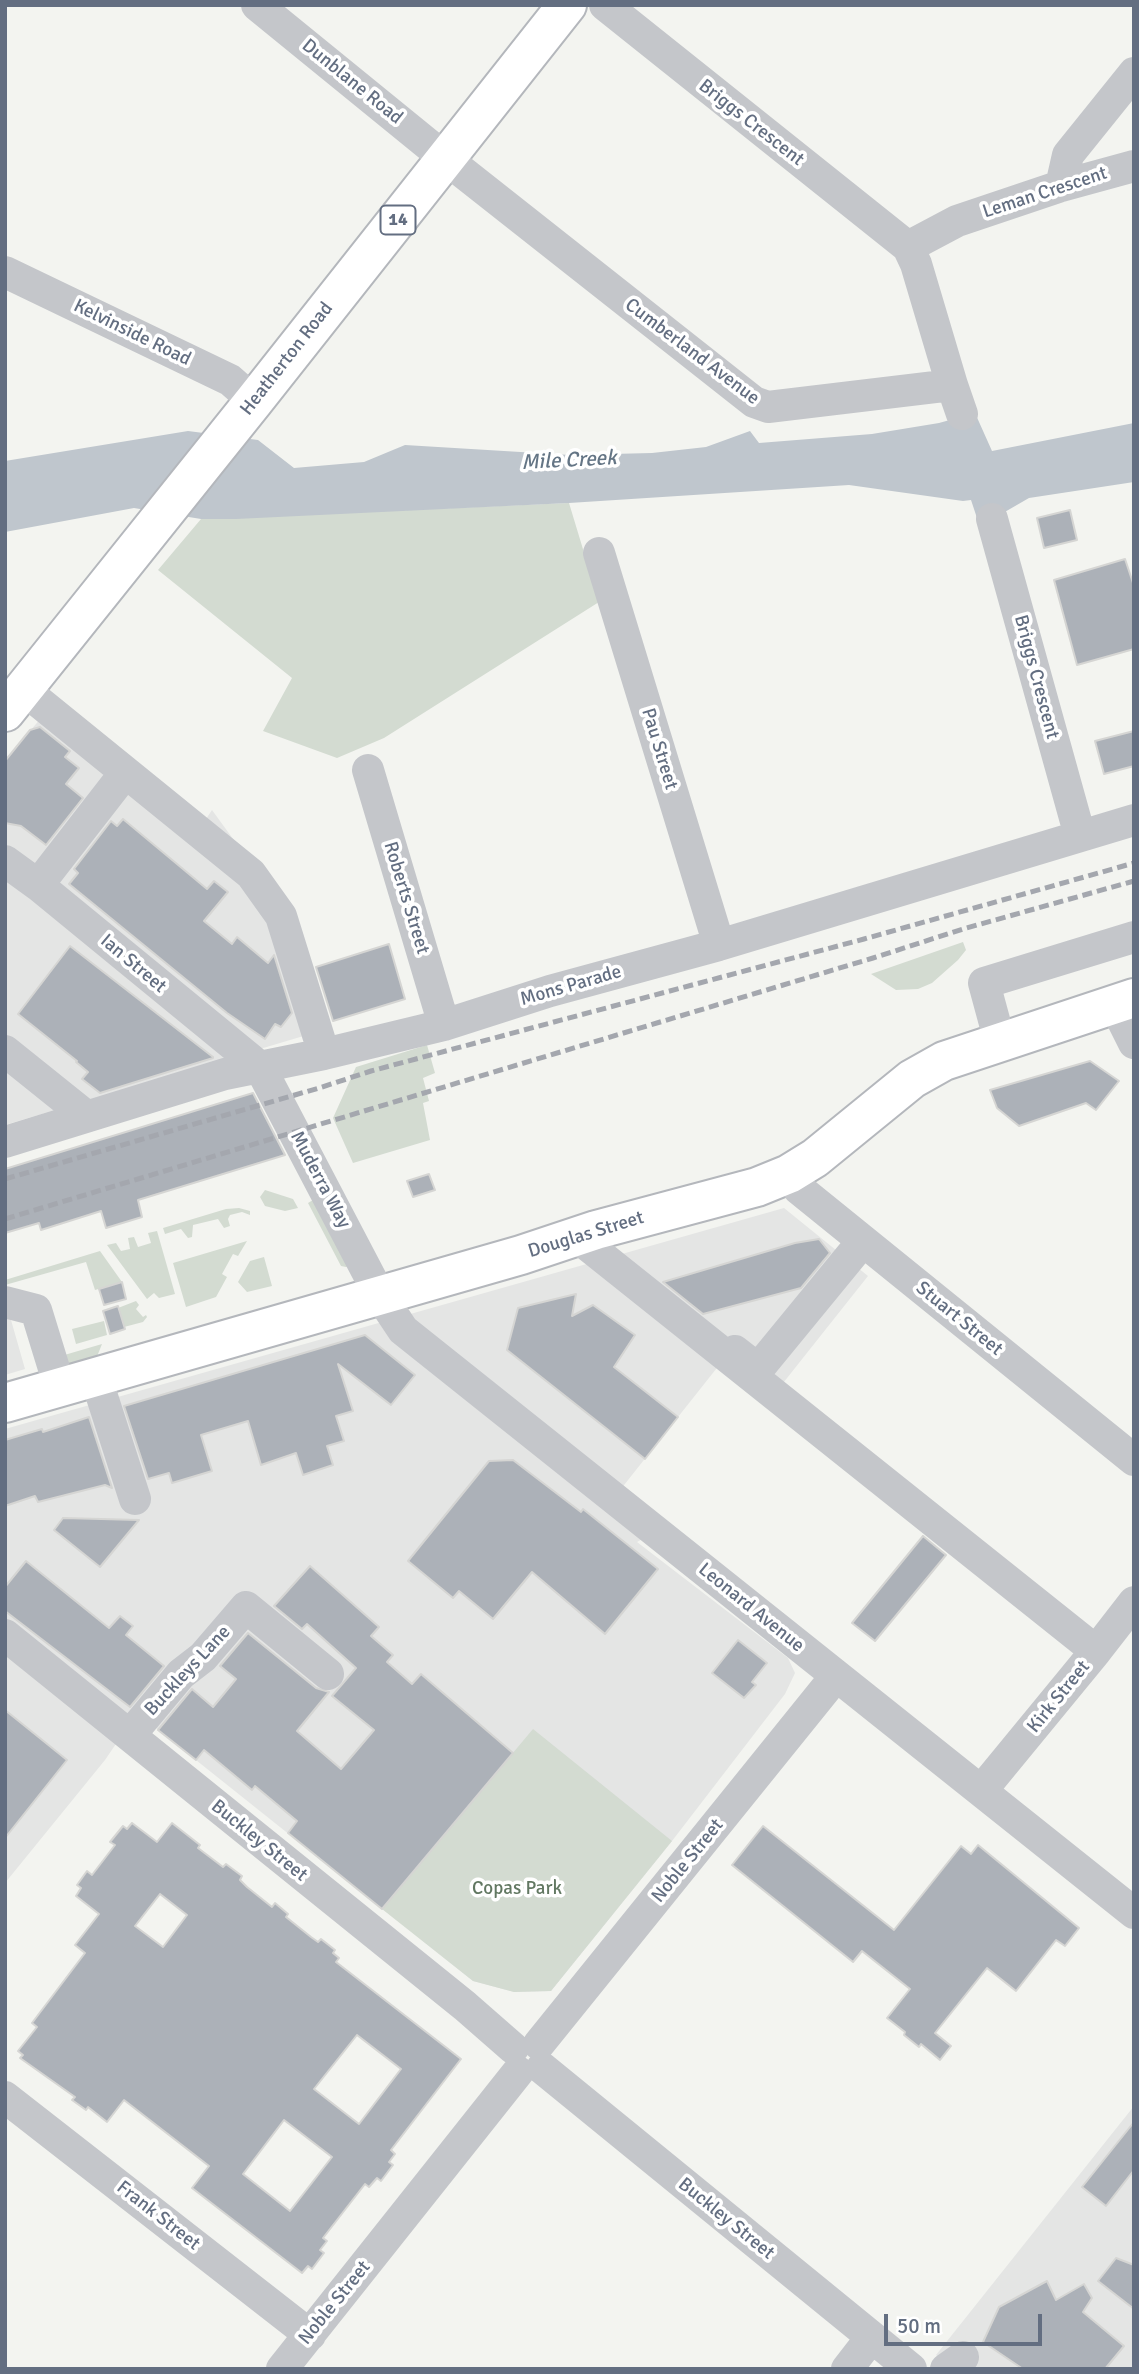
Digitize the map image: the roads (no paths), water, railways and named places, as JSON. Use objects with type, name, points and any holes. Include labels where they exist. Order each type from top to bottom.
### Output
[{"type":"main road","name":"Heatherton Road","points":[[14,700],[567,5]]},
{"type":"main road","name":"Douglas Street","points":[[5,1403],[521,1255],[586,1233],[747,1190],[789,1174],[815,1157],[912,1079],[944,1060],[1126,1000]]},
{"type":"street","name":"Dunblane Road","points":[[257,5],[446,159]]},
{"type":"street","name":"Briggs Crescent","points":[[606,5],[903,243]]},
{"type":"street","points":[[1061,186],[1068,155],[1134,73]]},
{"type":"street","name":"Cumberland Avenue","points":[[446,159],[743,394],[762,406],[957,399],[916,264],[903,243]]},
{"type":"street","name":"Leman Crescent","points":[[903,243],[915,226],[933,220],[957,222],[1061,186],[1134,166]]},
{"type":"street","name":"Kelvinside Road","points":[[5,272],[230,380],[254,401]]},
{"type":"street","name":"Briggs Crescent","points":[[992,519],[1080,836]]},
{"type":"street","name":"Pau Street","points":[[599,552],[719,945]]},
{"type":"street","points":[[14,700],[125,772],[251,874],[281,916],[324,1054]]},
{"type":"street","name":"Roberts Street","points":[[368,771],[444,1025]]},
{"type":"street","points":[[38,885],[125,772]]},
{"type":"street","name":"Mons Parade","points":[[5,1142],[225,1074],[444,1025],[550,991],[719,945],[1134,820]]},
{"type":"street","name":"Ian Street","points":[[5,862],[38,885],[260,1067]]},
{"type":"street","points":[[1000,1042],[984,983],[1134,937]]},
{"type":"street","points":[[1126,1000],[1123,1021],[1134,1043]]},
{"type":"street","points":[[5,1051],[86,1115]]},
{"type":"street","name":"Muderra Way","points":[[260,1067],[379,1294]]},
{"type":"street","name":"Stuart Street","points":[[789,1174],[799,1189],[1134,1460]]},
{"type":"street","points":[[586,1233],[758,1369],[863,1241]]},
{"type":"street","points":[[586,1233],[1096,1651]]},
{"type":"street","name":"Leonard Avenue","points":[[379,1294],[403,1330],[1134,1913]]},
{"type":"street","points":[[5,1303],[36,1310],[60,1388]]},
{"type":"street","points":[[96,1378],[135,1499]]},
{"type":"street","name":"Kirk Street","points":[[981,1791],[1134,1602]]},
{"type":"street","name":"Buckleys Lane","points":[[130,1735],[181,1674],[203,1657],[246,1606],[328,1674]]},
{"type":"street","name":"Buckley Street","points":[[5,1635],[911,2369]]},
{"type":"street","name":"Noble Street","points":[[282,2369],[836,1676]]},
{"type":"street","name":"Frank Street","points":[[5,2097],[310,2334]]},
{"type":"street","points":[[847,2369],[871,2338]]},
{"type":"water","name":"Mile Creek","points":[[975,413],[992,451],[1134,423],[1134,482],[1029,498],[1003,513],[978,521],[971,500],[849,485],[569,503],[236,519],[201,519],[134,508],[5,532],[5,461],[188,431],[258,440],[294,468],[364,462],[405,445],[570,455],[652,453],[706,447],[750,431],[759,443],[872,434],[939,423]]},
{"type":"railway","points":[[5,1179],[371,1071],[864,939],[1134,863]]},
{"type":"railway","points":[[5,1219],[963,929],[1134,881]]},
{"type":"park label","name":"Copas Park","points":[[517,1889]]}]
